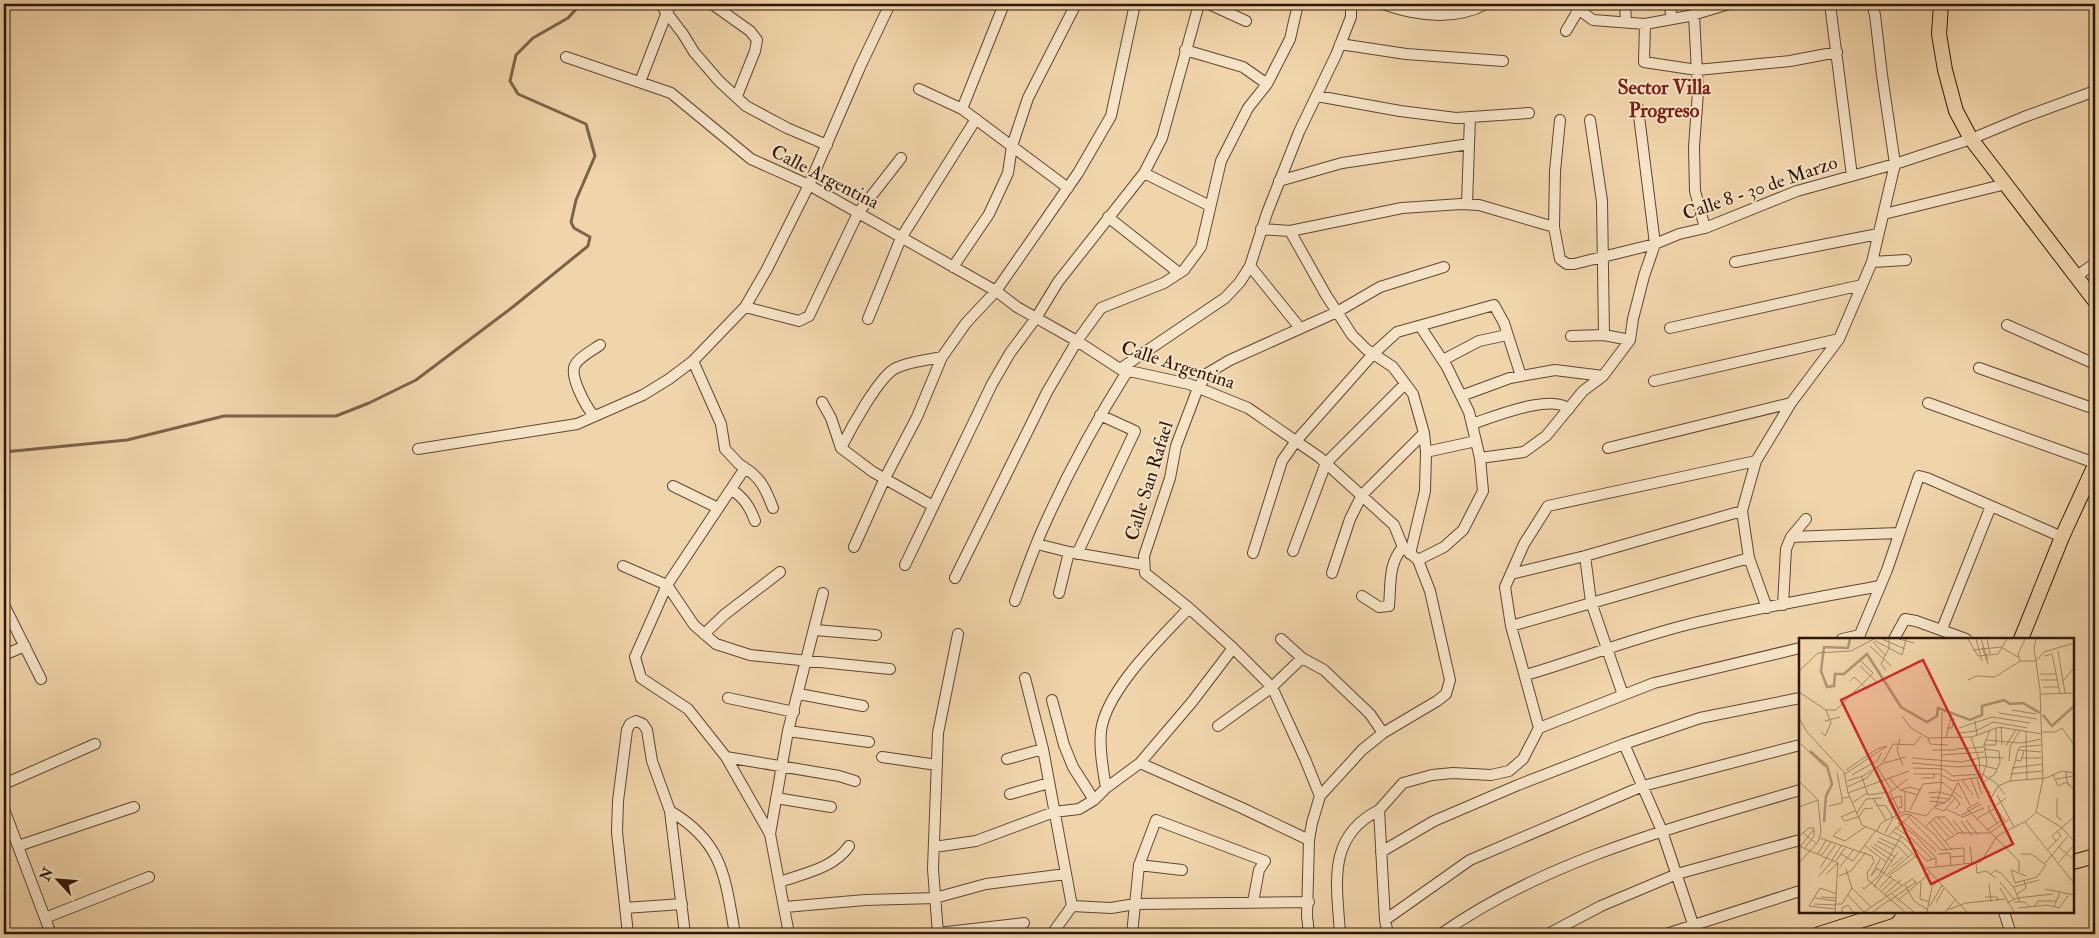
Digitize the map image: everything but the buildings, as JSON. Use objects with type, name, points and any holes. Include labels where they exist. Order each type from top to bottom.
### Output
[{"type":"main road","points":[[1941,4],[1939,34],[1945,70],[1956,111],[1971,139],[2095,301]]},
{"type":"main road","points":[[2021,638],[2062,537],[2094,468]]},
{"type":"main road","points":[[2074,862],[2095,856]]},
{"type":"main road","points":[[1819,934],[1885,913]]},
{"type":"street","points":[[660,4],[669,8],[694,52],[719,81],[746,106],[778,124],[827,145]]},
{"type":"street","points":[[712,4],[750,31],[757,40],[755,51],[737,96]]},
{"type":"street","points":[[418,449],[578,424],[642,395],[669,379],[693,361],[745,307],[768,269],[810,185],[887,4]]},
{"type":"street","points":[[962,109],[1004,4]]},
{"type":"street","points":[[953,267],[989,214],[1008,172],[1012,146],[1028,98],[1076,4]]},
{"type":"street","points":[[854,547],[885,478],[917,417],[942,357],[966,323],[996,291],[1068,188],[1111,116],[1135,4]]},
{"type":"street","points":[[905,565],[992,384],[1010,353],[1036,318],[1058,282],[1144,173],[1162,138],[1199,4]]},
{"type":"street","points":[[1209,4],[1246,21]]},
{"type":"street","points":[[955,578],[1047,392],[1077,341],[1101,308],[1164,283],[1184,270],[1201,247],[1221,161],[1248,108],[1267,84],[1290,38],[1298,4]]},
{"type":"street","points":[[1015,601],[1037,544],[1074,461],[1124,370],[1225,298],[1240,282],[1250,266],[1299,132],[1317,96],[1351,17],[1350,4]]},
{"type":"street","points":[[1384,4],[1429,14],[1455,15],[1486,4]]},
{"type":"street","points":[[1625,4],[1626,22]]},
{"type":"street","points":[[1669,4],[1672,18]]},
{"type":"street","points":[[1566,31],[1580,8],[1593,20],[1645,24],[1694,15],[1724,4]]},
{"type":"street","points":[[1830,4],[1838,52],[1852,176]]},
{"type":"street","points":[[1767,608],[1749,558],[1742,511],[1756,461],[1791,403],[1839,339],[1872,262],[1895,164],[1872,4]]},
{"type":"street","points":[[640,82],[669,8]]},
{"type":"street","points":[[1694,15],[1698,92],[1694,147],[1695,190],[1705,228]]},
{"type":"street","points":[[1645,24],[1644,62],[1697,70],[1790,61],[1838,52]]},
{"type":"street","points":[[1340,44],[1406,54],[1503,61]]},
{"type":"street","points":[[1186,50],[1243,67],[1267,84]]},
{"type":"street","name":"Calle Argentina","points":[[566,57],[671,93],[750,159],[810,185],[996,291],[1036,318],[1124,370],[1198,388],[1248,408],[1326,463],[1394,526],[1430,591],[1450,680],[1446,694],[1438,701],[1382,733],[1362,750],[1320,796],[1312,823],[1310,840],[1307,916],[1309,934]]},
{"type":"street","points":[[919,89],[962,109],[1068,188]]},
{"type":"street","name":"Calle 8 - 30 de Marzo","points":[[1554,227],[1560,259],[1567,264],[1604,257],[1655,244],[1679,234],[1705,228],[1797,191],[1895,164],[1971,139],[2095,91]]},
{"type":"street","points":[[1317,96],[1400,111],[1456,118],[1529,113]]},
{"type":"street","points":[[1480,458],[1524,452],[1546,436],[1583,391],[1603,376],[1630,340],[1633,319],[1644,276],[1655,244],[1638,108]]},
{"type":"street","points":[[1467,204],[1470,117]]},
{"type":"street","points":[[868,319],[901,238],[976,119]]},
{"type":"street","points":[[1262,229],[1290,231],[1402,208],[1467,204],[1479,205],[1554,227],[1555,171],[1560,120]]},
{"type":"street","points":[[1590,120],[1602,201],[1604,335]]},
{"type":"street","points":[[1280,182],[1342,163],[1470,144]]},
{"type":"street","points":[[745,307],[799,321],[809,316],[858,213],[901,158]]},
{"type":"street","points":[[1144,173],[1210,206]]},
{"type":"street","points":[[1884,214],[2006,184]]},
{"type":"street","points":[[1108,217],[1179,273]]},
{"type":"street","points":[[1290,231],[1352,335],[1373,354],[1392,367],[1413,394],[1424,433],[1426,452],[1425,491],[1410,554]]},
{"type":"street","points":[[1735,262],[1878,234]]},
{"type":"street","points":[[1872,262],[1906,260]]},
{"type":"street","points":[[2077,276],[2095,263]]},
{"type":"street","points":[[1250,266],[1300,328]]},
{"type":"street","name":"Calle San Rafael","points":[[1320,796],[1272,688],[1190,608],[1145,573],[1144,556],[1170,478],[1176,446],[1198,388],[1208,373],[1230,360],[1337,312],[1380,287],[1444,267]]},
{"type":"street","points":[[1670,328],[1862,285]]},
{"type":"street","points":[[1253,554],[1282,461],[1296,441],[1373,354],[1397,332],[1494,305],[1504,323],[1521,376]]},
{"type":"street","points":[[2007,325],[2095,364]]},
{"type":"street","points":[[1362,596],[1379,606],[1389,606],[1392,566],[1395,556],[1444,547],[1463,530],[1483,491],[1480,458],[1472,424],[1461,396],[1443,360],[1420,326]]},
{"type":"street","points":[[1443,360],[1479,341],[1507,335]]},
{"type":"street","points":[[1571,336],[1604,335],[1630,340]]},
{"type":"street","points":[[1654,381],[1839,339]]},
{"type":"street","points":[[594,416],[588,409],[573,371],[576,362],[600,344]]},
{"type":"street","points":[[840,448],[851,427],[882,382],[894,369],[910,363],[942,357]]},
{"type":"street","points":[[693,361],[721,424],[725,449],[738,464],[757,476],[766,490],[773,508]]},
{"type":"street","points":[[1979,368],[2095,408]]},
{"type":"street","points":[[1461,396],[1510,378],[1555,370],[1603,376]]},
{"type":"street","points":[[1293,551],[1326,463],[1405,384]]},
{"type":"street","points":[[822,402],[831,418],[840,448],[873,472],[933,506]]},
{"type":"street","points":[[1608,448],[1791,403]]},
{"type":"street","points":[[1928,403],[2094,468]]},
{"type":"street","points":[[1472,424],[1525,407],[1557,404],[1569,409]]},
{"type":"street","points":[[1059,593],[1073,553],[1135,431],[1100,415]]},
{"type":"street","points":[[1332,573],[1350,519],[1362,495],[1424,433]]},
{"type":"street","points":[[1426,452],[1476,440]]},
{"type":"street","points":[[1539,728],[1511,626],[1505,586],[1524,544],[1548,506],[1756,461]]},
{"type":"street","points":[[745,468],[667,585],[636,657],[641,678],[688,709],[726,757],[770,834],[789,934]]},
{"type":"street","points":[[1859,637],[1880,586],[1919,476],[2062,537]]},
{"type":"street","points":[[673,486],[718,508]]},
{"type":"street","points":[[731,489],[741,496],[750,508],[755,520]]},
{"type":"street","points":[[1942,629],[1990,506]]},
{"type":"street","points":[[1511,574],[1585,556],[1742,511]]},
{"type":"street","points":[[1783,605],[1786,549],[1791,537],[1806,519]]},
{"type":"street","points":[[1791,537],[1898,533]]},
{"type":"street","points":[[1037,544],[1073,553],[1144,565]]},
{"type":"street","points":[[1585,556],[1591,602],[1623,695]]},
{"type":"street","points":[[1511,626],[1749,558]]},
{"type":"street","points":[[623,566],[667,585],[694,625],[716,644],[750,655],[890,670]]},
{"type":"street","points":[[704,634],[724,615],[780,572]]},
{"type":"street","points":[[1526,676],[1573,661],[1607,647],[1686,625],[1880,586]]},
{"type":"street","points":[[770,834],[788,731],[823,594]]},
{"type":"street","points":[[5,607],[41,679]]},
{"type":"street","points":[[1106,788],[1103,771],[1101,730],[1111,705],[1142,659],[1190,608]]},
{"type":"street","points":[[1894,638],[1904,619],[1942,629],[1964,638]]},
{"type":"street","points":[[815,630],[876,635]]},
{"type":"street","points":[[958,634],[938,733],[933,869],[938,934],[1024,923]]},
{"type":"street","points":[[1280,639],[1302,658],[1324,670],[1370,714],[1382,733]]},
{"type":"street","points":[[4,655],[25,646]]},
{"type":"street","points":[[934,847],[976,840],[1054,812],[1079,809],[1094,800],[1106,788],[1140,763],[1192,702],[1233,648]]},
{"type":"street","points":[[1340,934],[1336,878],[1339,855],[1345,838],[1366,817],[1379,810],[1403,783],[1432,775],[1453,773],[1492,775],[1510,771],[1523,759],[1539,728],[1654,682],[1799,648]]},
{"type":"street","points":[[1218,726],[1272,688],[1302,658]]},
{"type":"street","points":[[1025,678],[1043,749],[1072,906],[1052,934]]},
{"type":"street","points":[[799,694],[863,706]]},
{"type":"street","points":[[728,698],[794,712]]},
{"type":"street","points":[[1381,852],[1434,821],[1518,785],[1624,744],[1700,718],[1799,698]]},
{"type":"street","points":[[1052,700],[1073,767],[1094,800]]},
{"type":"street","points":[[628,934],[617,832],[618,801],[627,730],[633,722],[643,724],[648,730],[652,761],[670,811],[685,934]]},
{"type":"street","points":[[788,731],[869,742]]},
{"type":"street","points":[[4,784],[95,744]]},
{"type":"street","points":[[1624,744],[1662,831],[1693,924]]},
{"type":"street","points":[[1385,920],[1470,860],[1643,786],[1799,745]]},
{"type":"street","points":[[1007,759],[1043,749]]},
{"type":"street","points":[[726,757],[840,776],[856,781]]},
{"type":"street","points":[[882,757],[937,765]]},
{"type":"street","points":[[1140,763],[1310,840]]},
{"type":"street","points":[[1010,794],[1049,783]]},
{"type":"street","points":[[1441,934],[1471,913],[1578,861],[1662,831],[1799,790]]},
{"type":"street","points":[[776,798],[831,807]]},
{"type":"street","points":[[18,846],[134,807]]},
{"type":"street","points":[[4,809],[51,934]]},
{"type":"street","points":[[1379,810],[1385,920],[1388,934]]},
{"type":"street","points":[[670,811],[694,826],[719,861],[724,872],[735,934]]},
{"type":"street","points":[[1132,934],[1139,866],[1156,820],[1265,861],[1259,870],[1253,902]]},
{"type":"street","points":[[1548,934],[1601,906],[1677,874],[1799,840]]},
{"type":"street","points":[[780,882],[832,863],[843,855],[849,846]]},
{"type":"street","points":[[1139,866],[1182,870]]},
{"type":"street","points":[[785,907],[865,900],[935,898],[986,884],[1066,874]]},
{"type":"street","points":[[44,918],[149,877]]},
{"type":"street","points":[[1666,934],[1799,891]]},
{"type":"street","points":[[1072,906],[1111,908],[1135,904],[1309,902]]},
{"type":"street","points":[[625,908],[682,904]]},
{"type":"street","points":[[2004,913],[2011,934]]},
{"type":"waterway","points":[[4,452],[127,440],[224,416],[336,416],[369,403],[416,380],[514,306],[588,246],[590,237],[574,228],[571,222],[576,200],[595,156],[586,124],[518,94],[510,81],[516,55],[533,38],[568,18],[581,4]]},
{"type":"district","name":"Sector Villa Progreso","points":[[1664,98]]}]
